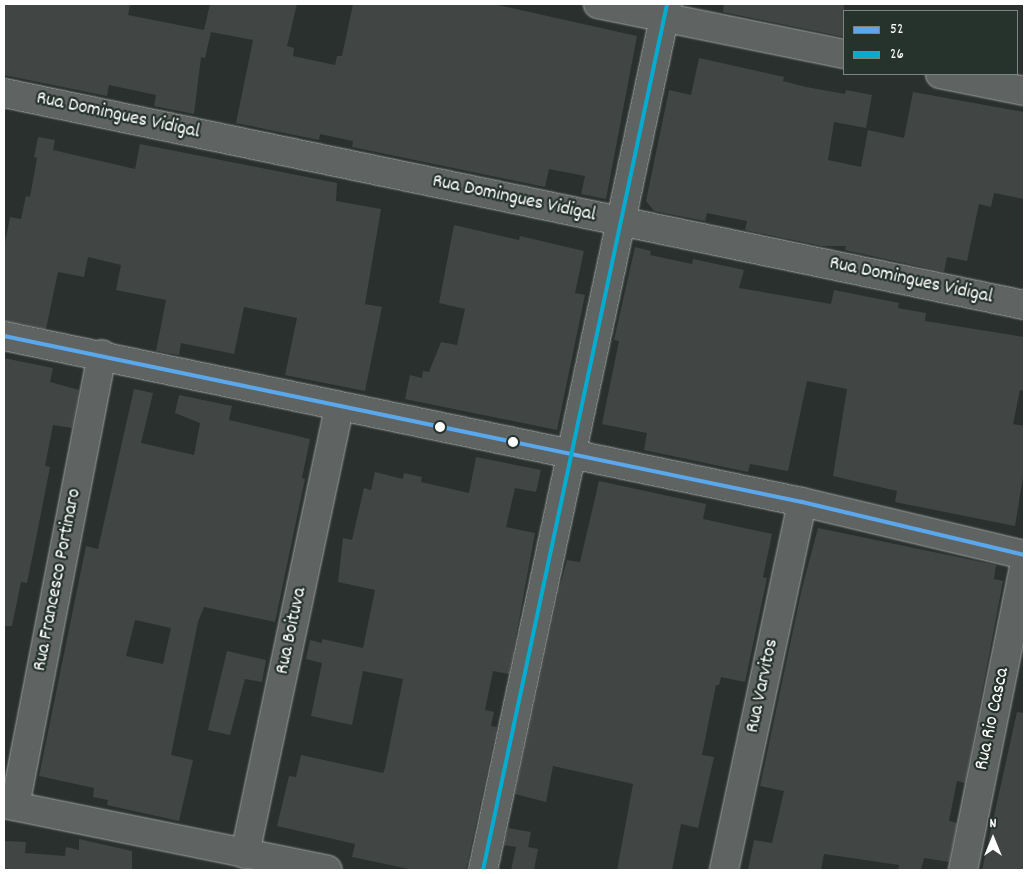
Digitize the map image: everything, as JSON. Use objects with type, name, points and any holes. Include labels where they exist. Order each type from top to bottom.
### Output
[{"type":"street","points":[[598,4],[665,11],[843,54]]},
{"type":"street","points":[[483,870],[619,220],[665,11]]},
{"type":"street","points":[[945,75],[1024,91]]},
{"type":"street","name":"Rua Domingues Vidigal","points":[[4,93],[1024,305]]},
{"type":"street","points":[[4,336],[102,354],[339,408],[802,502],[1024,555]]},
{"type":"street","name":"Rua Francesco Portinaro","points":[[9,805],[102,354]]},
{"type":"street","name":"Rua Boituva","points":[[245,854],[339,408]]},
{"type":"street","name":"Rua Varvitos","points":[[724,870],[802,502]]},
{"type":"street","name":"Rua Rio Casca","points":[[963,870],[1024,568]]},
{"type":"street","points":[[9,805],[327,870]]},
{"type":"building","points":[[4,4],[130,4],[128,15],[204,30],[210,4],[297,4],[287,46],[294,48],[293,56],[335,65],[337,56],[342,56],[353,4],[493,4],[637,36],[606,199],[581,194],[585,176],[549,169],[545,187],[352,147],[353,141],[320,134],[319,140],[236,123],[253,40],[211,32],[205,58],[201,57],[194,114],[154,106],[156,95],[109,85],[107,96],[4,75]]},
{"type":"building","points":[[724,4],[844,4],[843,37],[723,12]]},
{"type":"building","points":[[699,58],[784,77],[783,81],[806,87],[845,94],[846,90],[872,95],[866,128],[834,122],[828,160],[861,167],[868,130],[904,138],[913,92],[1024,112],[1024,199],[994,193],[991,207],[979,204],[967,261],[947,257],[944,272],[845,250],[846,246],[822,246],[745,230],[747,221],[707,213],[705,221],[654,211],[646,201],[669,90],[691,95]]},
{"type":"building","points":[[38,137],[55,140],[53,150],[135,169],[140,144],[337,183],[336,201],[381,209],[365,304],[382,307],[365,391],[285,375],[297,318],[244,307],[234,354],[181,343],[179,355],[156,351],[166,300],[116,290],[121,265],[88,257],[84,277],[58,272],[46,329],[4,321],[4,248],[10,217],[21,219],[26,196],[30,197],[37,158],[34,157]]},
{"type":"building","points":[[454,225],[519,240],[520,236],[584,251],[575,293],[585,295],[557,430],[405,399],[410,375],[422,378],[423,371],[429,372],[441,342],[457,345],[465,309],[439,303]]},
{"type":"building","points":[[635,247],[651,251],[650,255],[692,264],[693,259],[744,270],[739,288],[831,304],[834,290],[899,303],[898,308],[926,313],[925,321],[1024,337],[1024,391],[1020,390],[1013,424],[1024,426],[1024,471],[1015,526],[895,502],[897,491],[833,476],[847,389],[807,381],[788,471],[750,464],[748,472],[644,450],[647,433],[602,424],[619,341],[614,340]]},
{"type":"building","points":[[4,358],[53,368],[50,382],[79,390],[72,428],[53,425],[45,466],[50,467],[34,549],[27,583],[21,582],[12,626],[4,626]]},
{"type":"building","points":[[134,389],[153,393],[141,443],[194,455],[200,423],[175,413],[179,395],[232,406],[229,420],[310,439],[302,478],[305,479],[275,622],[204,607],[198,622],[171,755],[193,760],[179,821],[107,805],[108,800],[93,797],[94,788],[39,776],[86,546],[98,549]],"holes":[[[135,620],[171,628],[163,664],[126,656]]]},
{"type":"building","points":[[476,457],[541,470],[536,492],[515,488],[506,527],[535,533],[509,674],[493,671],[485,710],[494,712],[491,726],[497,727],[466,870],[414,870],[352,857],[355,844],[277,826],[289,776],[296,777],[301,755],[383,773],[385,768],[403,679],[363,671],[352,725],[311,716],[322,663],[306,659],[310,640],[322,643],[322,639],[363,648],[375,590],[338,582],[343,538],[352,540],[364,488],[371,490],[375,472],[403,479],[404,473],[422,477],[421,482],[469,493]]},
{"type":"building","points":[[599,481],[706,504],[703,519],[772,534],[763,577],[767,578],[745,682],[721,677],[719,685],[716,685],[702,755],[714,757],[698,828],[681,824],[672,870],[617,870],[633,784],[553,766],[546,802],[515,794],[559,589],[567,560],[580,562]]},
{"type":"building","points":[[818,528],[996,565],[994,579],[1003,581],[965,783],[957,781],[949,821],[957,823],[949,862],[924,858],[921,870],[898,870],[899,865],[824,854],[821,870],[748,870],[754,840],[772,843],[784,791],[760,786],[802,588]]},
{"type":"building","points":[[227,651],[266,660],[262,682],[245,679],[230,735],[208,730]]},
{"type":"building","points":[[1017,712],[1024,713],[1024,870],[982,870]]},
{"type":"building","points":[[508,828],[531,832],[528,847],[538,849],[534,870],[511,870],[516,847],[504,845]]},
{"type":"building","points":[[79,839],[132,851],[132,870],[4,870],[4,841],[26,842],[25,853],[65,856],[66,847],[79,850]]},
{"type":"transit line","name":"26","points":[[483,870],[667,4]]},
{"type":"transit line","name":"52","points":[[4,336],[802,502],[1024,555]]}]
